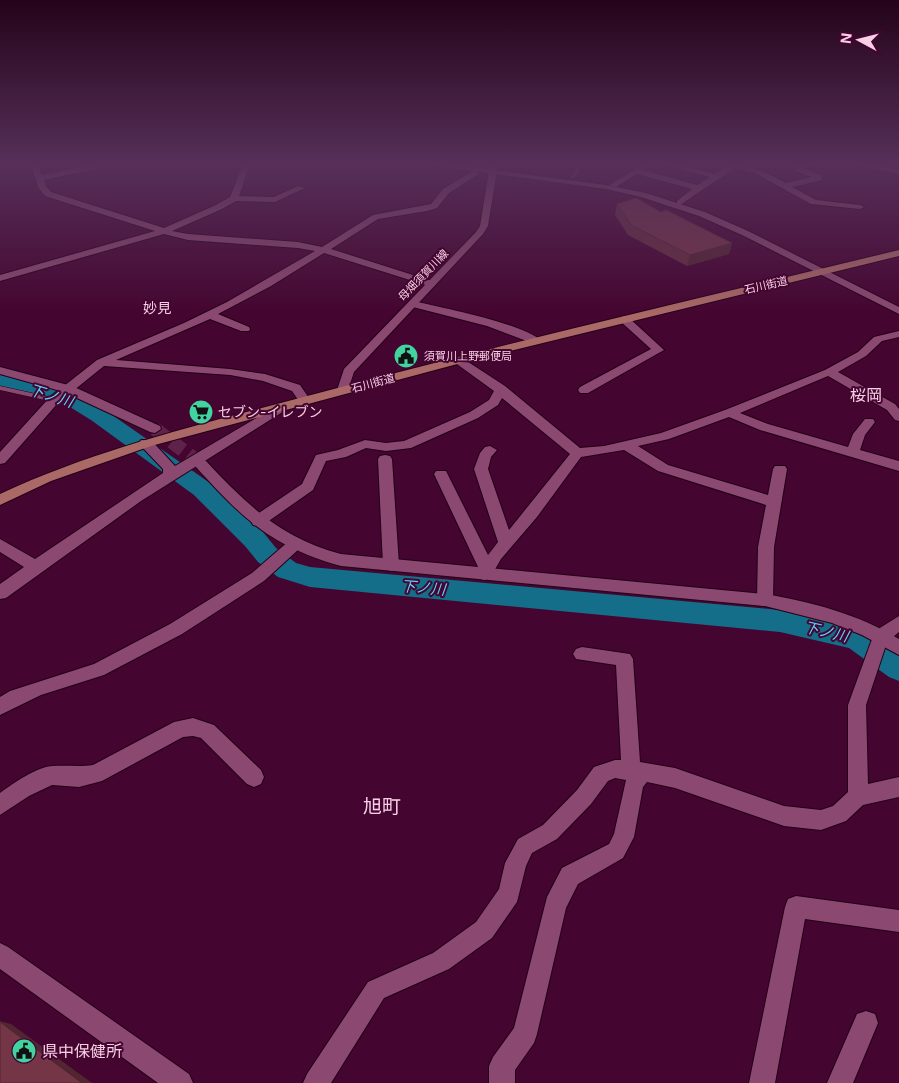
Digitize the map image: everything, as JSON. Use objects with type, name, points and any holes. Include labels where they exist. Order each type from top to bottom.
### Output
[{"type":"main road","name":"石川街道","points":[[0,500],[46,478],[146,443],[277,410],[343,390],[458,360],[899,252]]},
{"type":"street","points":[[112,215],[188,237],[298,244],[321,249],[432,284]]},
{"type":"street","points":[[0,278],[124,244],[164,231],[203,215]]},
{"type":"street","points":[[0,460],[54,400],[101,362],[210,315],[268,284],[321,249],[384,215]]},
{"type":"street","name":"母畑須賀川線","points":[[343,390],[348,371],[479,234],[484,226],[486,215]]},
{"type":"street","points":[[703,215],[899,305]]},
{"type":"street","points":[[714,215],[739,224],[899,311]]},
{"type":"street","points":[[413,304],[470,318],[525,335],[536,341]]},
{"type":"street","points":[[210,315],[245,329]]},
{"type":"street","points":[[584,390],[658,350],[624,319]]},
{"type":"street","points":[[486,572],[506,543],[578,454],[626,446],[664,436],[729,413],[829,372],[862,354],[878,339],[899,334]]},
{"type":"street","points":[[458,360],[501,389],[578,454]]},
{"type":"street","points":[[101,362],[230,372],[265,378],[296,388],[305,401]]},
{"type":"street","points":[[0,370],[68,389],[156,429]]},
{"type":"street","points":[[829,372],[891,407],[899,417]]},
{"type":"street","points":[[258,521],[308,487],[321,458],[341,454],[365,444],[386,447],[406,445],[474,416],[494,402],[501,389]]},
{"type":"street","points":[[0,593],[170,474],[212,447],[277,410]]},
{"type":"street","points":[[729,413],[764,427],[899,466]]},
{"type":"street","points":[[853,453],[859,434],[870,422]]},
{"type":"street","points":[[146,443],[170,468],[170,474]]},
{"type":"street","points":[[626,446],[663,468],[774,502]]},
{"type":"street","points":[[490,450],[481,469],[506,543]]},
{"type":"street","points":[[385,458],[391,565]]},
{"type":"street","points":[[201,464],[239,506],[258,521],[294,545],[341,560],[486,572],[765,600],[788,604],[844,620],[877,646],[899,648]]},
{"type":"street","points":[[765,600],[766,547],[780,469]]},
{"type":"street","points":[[441,474],[486,572]]},
{"type":"street","points":[[0,545],[35,567]]},
{"type":"street","points":[[0,707],[16,697],[39,688],[98,670],[176,629],[258,577],[294,545]]},
{"type":"street","points":[[858,796],[857,705],[877,646],[899,622]]},
{"type":"street","points":[[502,1083],[502,1066],[525,1034],[555,905],[570,876],[616,851],[624,837],[637,771],[624,659],[582,654]]},
{"type":"street","points":[[0,805],[22,789],[51,774],[79,777],[95,774],[181,728],[193,727],[207,731],[254,776]]},
{"type":"street","points":[[316,1083],[376,990],[441,961],[484,930],[509,894],[516,863],[525,846],[550,832],[584,797],[601,774],[615,769],[675,778],[784,816],[821,820],[839,814],[858,796],[899,787]]},
{"type":"street","points":[[762,1083],[796,907],[899,922]]},
{"type":"street","points":[[0,955],[170,1080]]},
{"type":"street","points":[[840,1083],[866,1023]]},
{"type":"lane","points":[[0,388],[54,400]]},
{"type":"building","points":[[624,215],[675,215],[732,243],[690,255],[631,225]]},
{"type":"building","name":"県中保健所","points":[[0,1022],[82,1083],[0,1083]]},
{"type":"waterway","name":"下ノ川","points":[[0,381],[72,400],[98,415],[202,489],[254,539],[267,555],[287,570],[310,577],[780,621],[826,630],[858,639],[899,668]]},
{"type":"tunnel","points":[[155,429],[201,464]]},
{"type":"place","name":"須賀川上野郵便局","points":[[406,356]]},
{"type":"place","name":"セブン-イレブン","points":[[201,412]]},
{"type":"place","name":"県中保健所","points":[[24,1051]]},
{"type":"district","name":"妙見","points":[[157,308]]},
{"type":"district","name":"桜岡","points":[[866,395]]},
{"type":"district","name":"旭町","points":[[382,806]]}]
